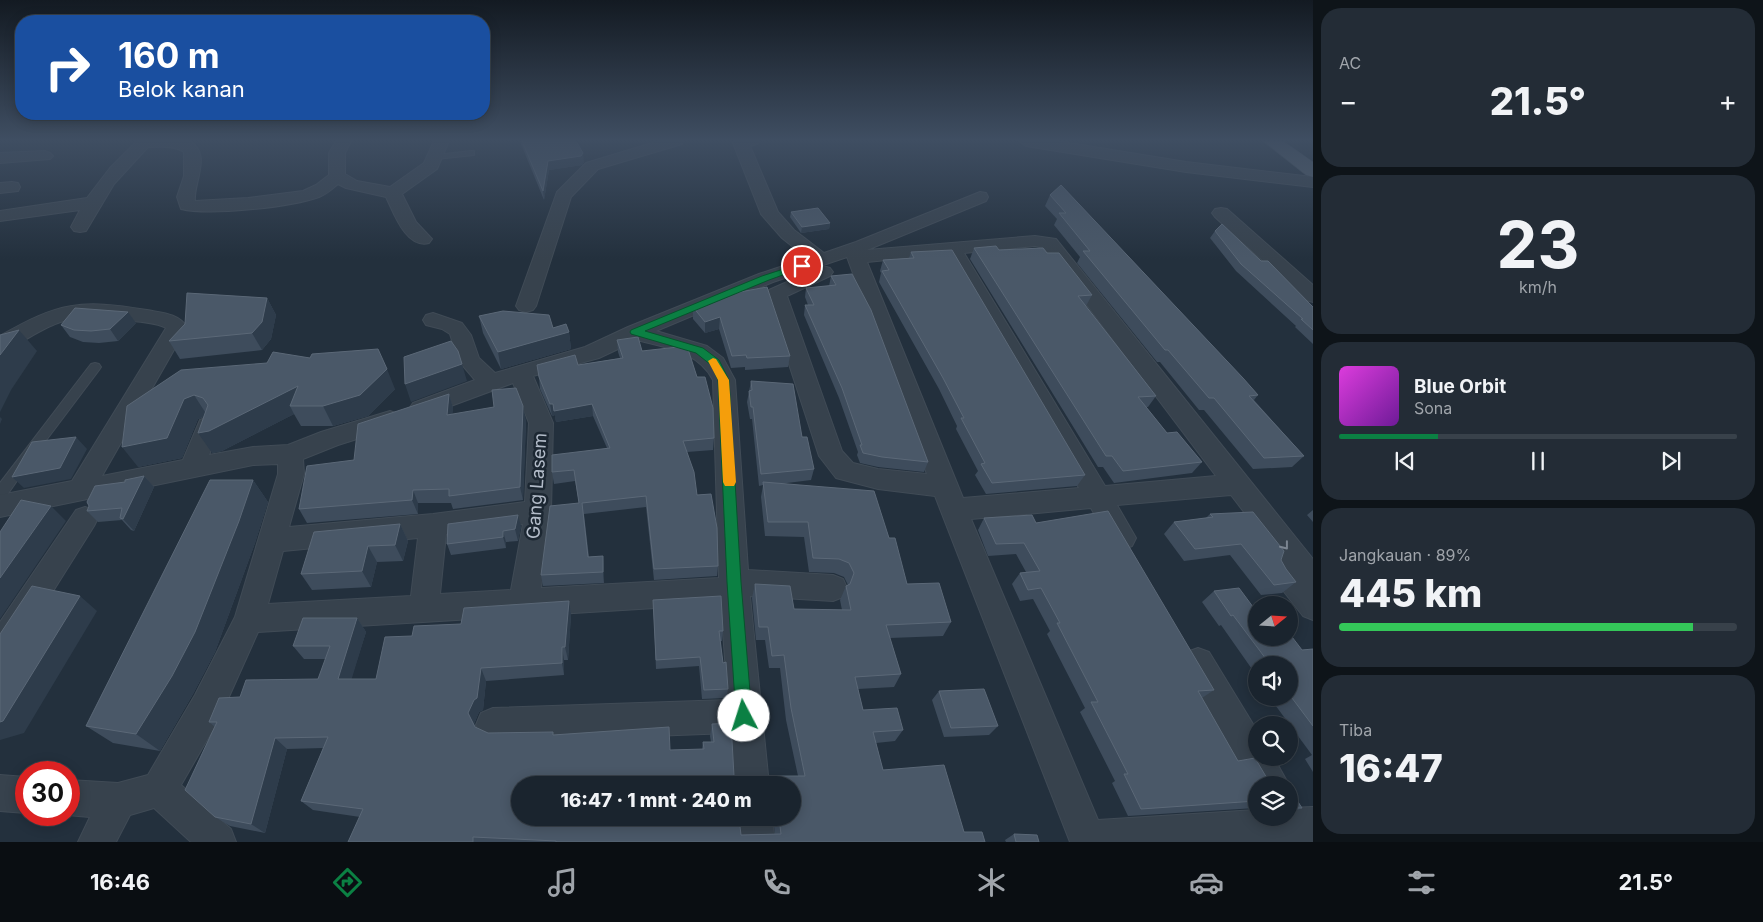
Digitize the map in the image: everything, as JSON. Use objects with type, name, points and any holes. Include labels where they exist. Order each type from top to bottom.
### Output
[{"type":"street","points":[[80,228],[91,203],[106,180]]},
{"type":"street","points":[[190,180],[185,196],[187,205],[190,207],[210,208],[310,195],[332,180]]},
{"type":"street","points":[[344,180],[352,185],[393,193],[411,180]]},
{"type":"street","points":[[526,306],[564,196],[579,180]]},
{"type":"street","points":[[756,180],[770,214],[788,234],[820,259]]},
{"type":"street","points":[[1299,180],[1313,182]]},
{"type":"street","points":[[393,193],[408,224],[423,239]]},
{"type":"street","points":[[0,506],[253,456],[290,454],[330,438],[408,414],[520,372],[591,353],[635,332],[766,278],[862,246],[980,197]]},
{"type":"street","points":[[0,216],[91,203]]},
{"type":"street","points":[[1221,213],[1313,296]]},
{"type":"street","points":[[1228,485],[1098,497],[950,499],[930,484],[878,479],[845,471],[831,456],[776,294],[856,257],[1035,241],[1228,485],[1313,582]]},
{"type":"street","points":[[952,249],[1134,556]]},
{"type":"street","points":[[856,257],[950,499],[1088,841],[1301,827]]},
{"type":"street","points":[[0,344],[51,318],[77,310],[94,310],[170,321],[177,327],[80,490]]},
{"type":"street","points":[[433,320],[453,325],[458,330],[469,360],[492,383]]},
{"type":"street","points":[[635,332],[699,351],[715,363],[724,380],[734,586],[750,776]]},
{"type":"street","name":"Gang Lasem","points":[[520,372],[541,423],[538,511],[524,603]]},
{"type":"street","points":[[192,468],[208,426]]},
{"type":"street","points":[[80,799],[118,801],[159,789],[207,707],[249,619],[292,474],[290,454]]},
{"type":"street","points":[[1228,485],[1313,607]]},
{"type":"street","points":[[273,540],[434,525],[538,511]]},
{"type":"street","points":[[0,648],[85,518]]},
{"type":"street","points":[[424,608],[434,525]]},
{"type":"street","points":[[249,619],[524,603],[734,586],[833,588]]},
{"type":"street","points":[[1184,641],[1266,776]]},
{"type":"street","points":[[493,725],[744,716]]},
{"type":"street","points":[[159,789],[218,842]]},
{"type":"street","points":[[0,793],[15,794]]},
{"type":"street","points":[[96,842],[118,801]]},
{"type":"street","points":[[755,826],[757,842]]},
{"type":"lane","points":[[0,494],[27,455],[95,367]]},
{"type":"building","points":[[539,180],[545,180],[543,191]]},
{"type":"building","points":[[1061,185],[1243,378],[1258,395],[1249,396],[1304,456],[1264,458],[1214,398],[1209,398],[1168,350],[1165,350],[1083,251],[1090,251],[1059,213],[1066,213],[1050,195]]},
{"type":"building","points":[[818,208],[830,223],[802,227],[791,212]]},
{"type":"building","points":[[1222,224],[1261,261],[1268,261],[1313,307],[1313,330],[1241,264],[1215,231]]},
{"type":"building","points":[[996,246],[999,250],[1043,248],[1047,253],[1059,253],[1092,295],[1078,296],[1156,396],[1138,397],[1167,433],[1177,432],[1202,462],[1123,471],[1112,456],[1106,456],[974,248]]},
{"type":"building","points":[[952,250],[1085,475],[992,483],[981,464],[985,463],[961,418],[964,418],[882,271],[889,270],[883,260],[914,258],[911,252]]},
{"type":"building","points":[[852,274],[871,310],[928,462],[863,453],[860,445],[862,445],[842,388],[805,305],[814,305],[806,288],[836,285],[831,276]]},
{"type":"building","points":[[767,287],[790,356],[747,358],[746,355],[732,356],[720,317],[705,322],[693,307],[718,296]]},
{"type":"building","points":[[187,293],[267,298],[262,322],[252,333],[169,341],[185,324]]},
{"type":"building","points":[[75,308],[128,312],[110,329],[74,330],[61,325]]},
{"type":"building","points":[[503,311],[549,315],[553,328],[566,324],[569,332],[498,352],[479,316]]},
{"type":"building","points":[[19,330],[0,355],[0,335]]},
{"type":"building","points":[[638,337],[642,351],[687,346],[697,377],[705,377],[713,408],[714,438],[683,441],[694,472],[697,495],[711,494],[717,528],[718,566],[654,569],[646,496],[582,503],[588,557],[603,556],[603,572],[541,575],[550,506],[579,503],[574,470],[552,472],[552,455],[610,448],[592,404],[554,411],[553,404],[550,404],[539,377],[537,365],[575,355],[578,365],[623,358],[617,340]]},
{"type":"building","points":[[451,341],[458,351],[462,364],[405,384],[404,357]]},
{"type":"building","points":[[378,349],[387,369],[360,395],[323,406],[290,406],[298,386],[209,431],[198,433],[208,405],[203,398],[194,395],[184,399],[167,438],[122,447],[127,406],[181,370],[267,363],[273,352],[310,358],[312,354]]},
{"type":"building","points":[[751,381],[793,384],[802,437],[807,437],[814,469],[761,474],[753,407],[751,407],[749,391],[752,390]]},
{"type":"building","points":[[516,388],[523,406],[520,487],[449,496],[449,489],[413,490],[412,500],[299,509],[307,466],[354,460],[358,424],[449,394],[447,415],[494,407],[492,390]]},
{"type":"building","points":[[76,437],[60,468],[12,477],[32,442]]},
{"type":"building","points":[[144,476],[123,519],[120,518],[122,508],[87,511],[89,506],[87,502],[95,486],[125,482],[125,480]]},
{"type":"building","points":[[210,480],[253,480],[239,521],[195,632],[172,676],[136,734],[86,726]]},
{"type":"building","points":[[763,482],[874,491],[889,538],[895,538],[907,584],[939,583],[951,622],[886,625],[901,674],[855,677],[863,710],[897,708],[903,730],[873,732],[883,770],[944,765],[964,832],[982,832],[985,842],[556,842],[473,837],[473,842],[348,842],[363,809],[301,801],[328,737],[275,738],[251,824],[215,817],[185,790],[217,722],[209,722],[219,698],[240,697],[246,680],[318,679],[330,646],[293,646],[303,618],[357,618],[338,679],[376,679],[385,637],[412,636],[414,626],[461,624],[464,608],[569,601],[565,647],[562,647],[562,663],[481,668],[477,698],[474,700],[468,713],[475,727],[488,733],[553,732],[553,735],[669,727],[670,750],[704,749],[703,742],[714,742],[712,724],[731,723],[734,776],[511,776],[511,826],[740,826],[741,835],[781,834],[780,826],[801,826],[801,776],[805,776],[791,708],[784,655],[772,656],[768,627],[759,627],[755,584],[790,586],[794,609],[851,610],[846,586],[850,584],[854,573],[849,563],[839,559],[813,558],[808,522],[768,522]]},
{"type":"building","points":[[21,500],[51,506],[0,578],[0,532]]},
{"type":"building","points":[[1108,511],[1214,690],[1198,691],[1238,761],[1248,759],[1248,766],[1260,766],[1266,776],[1248,776],[1248,802],[1141,809],[1124,774],[1128,774],[1091,702],[1098,702],[1057,623],[1060,623],[1041,588],[1028,590],[1020,573],[1040,571],[1024,543],[996,544],[984,518],[1032,515],[1036,523]]},
{"type":"building","points":[[1253,512],[1284,551],[1281,560],[1296,582],[1274,585],[1241,544],[1195,549],[1174,522],[1213,517],[1210,514]]},
{"type":"building","points":[[518,515],[515,529],[503,531],[503,537],[447,544],[448,524]]},
{"type":"building","points":[[400,524],[395,545],[368,546],[362,571],[301,574],[314,532]]},
{"type":"building","points":[[32,586],[80,596],[3,721],[0,722],[0,634]]},
{"type":"building","points":[[1239,588],[1248,600],[1248,635],[1233,615],[1231,616],[1214,591]]},
{"type":"building","points":[[721,596],[723,631],[719,631],[723,663],[726,662],[728,689],[704,690],[700,657],[656,660],[653,600]]},
{"type":"building","points":[[1298,645],[1302,650],[1313,649],[1313,726],[1298,706],[1298,656],[1264,656],[1256,646]]},
{"type":"building","points":[[984,689],[998,726],[951,728],[939,691]]},
{"type":"building","points":[[1014,834],[1037,835],[1039,842],[1016,842]]},
{"type":"slow traffic","points":[[713,361],[724,380],[729,482]]},
{"type":"route","points":[[744,716],[734,582],[724,380],[715,363],[699,351],[635,332],[766,278],[802,266]]}]
